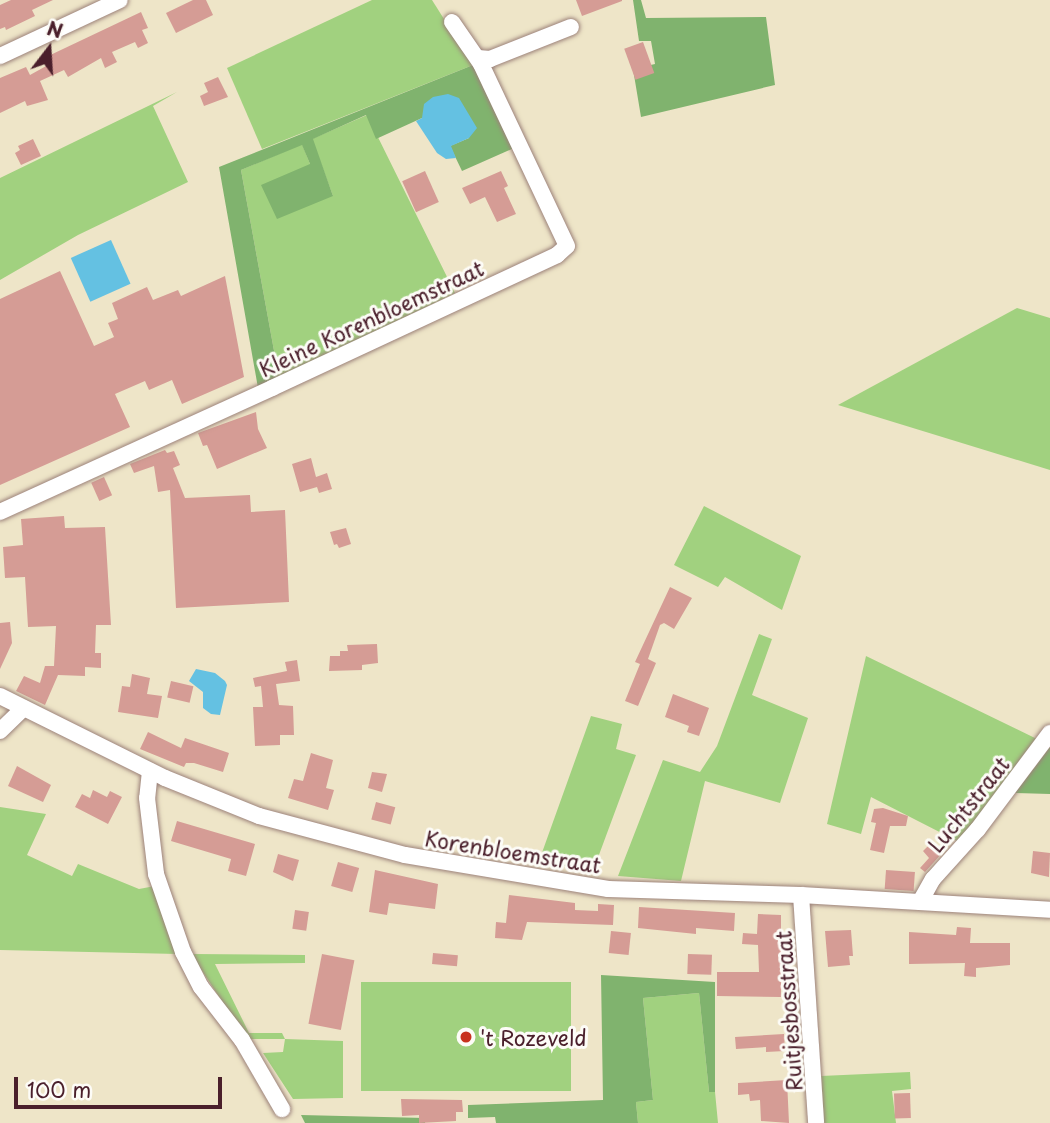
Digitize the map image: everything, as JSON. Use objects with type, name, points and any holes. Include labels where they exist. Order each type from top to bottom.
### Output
[{"type":"street","points":[[0,56],[120,0]]},
{"type":"street","points":[[452,22],[478,58],[490,59],[571,27]]},
{"type":"street","name":"Kleine Korenbloemstraat","points":[[0,512],[557,255],[567,246],[478,58]]},
{"type":"street","name":"Korenbloemstraat","points":[[0,696],[150,771],[259,816],[418,857],[608,888],[801,895],[1050,910]]},
{"type":"street","points":[[0,731],[24,708]]},
{"type":"street","name":"Luchtstraat","points":[[920,902],[933,879],[978,829],[1050,733]]},
{"type":"street","points":[[150,771],[147,798],[156,874],[183,952],[201,987],[242,1040],[282,1109]]},
{"type":"street","name":"Ruitjesbosstraat","points":[[801,895],[816,1123]]},
{"type":"green space","points":[[372,0],[432,0],[473,65],[262,149],[227,68]]},
{"type":"green space","points":[[633,0],[641,0],[646,18],[766,17],[775,85],[641,117],[633,69],[655,64],[651,41],[639,41]]},
{"type":"green space","points":[[473,65],[514,148],[462,171],[450,146],[469,138],[422,118],[376,139],[366,115],[313,139],[333,196],[277,219],[261,185],[310,164],[302,145],[241,170],[279,378],[258,388],[219,167]]},
{"type":"green space","points":[[177,92],[153,106],[188,182],[78,235],[0,280],[0,178]]},
{"type":"green space","points":[[367,115],[455,293],[279,378],[241,170],[302,144],[310,164],[333,196],[312,139]]},
{"type":"green space","points":[[1017,308],[1050,318],[1050,470],[838,405]]},
{"type":"green space","points":[[704,506],[801,556],[782,610],[725,577],[718,587],[674,565]]},
{"type":"green space","points":[[759,634],[772,639],[752,695],[808,718],[780,803],[705,781],[681,881],[618,876],[663,760],[700,772],[717,746]]},
{"type":"green space","points":[[866,656],[1039,740],[961,843],[871,797],[861,834],[827,824]]},
{"type":"green space","points":[[591,716],[622,724],[616,749],[636,755],[593,871],[539,861]]},
{"type":"green space","points":[[1050,747],[1050,794],[1015,793]]},
{"type":"green space","points":[[0,807],[46,814],[27,855],[72,876],[78,864],[139,889],[155,886],[178,954],[0,950]]},
{"type":"green space","points":[[191,954],[305,955],[305,963],[215,964],[249,1033],[282,1033],[285,1039],[247,1039]]},
{"type":"green space","points":[[601,975],[715,982],[715,1092],[709,1092],[699,993],[643,998],[653,1100],[636,1102],[638,1123],[496,1123],[495,1117],[468,1118],[468,1105],[603,1100]]},
{"type":"green space","name":"'t Rozeveld","points":[[361,982],[571,982],[571,1091],[361,1091]]},
{"type":"green space","points":[[699,993],[709,1092],[715,1092],[718,1123],[638,1123],[636,1102],[653,1100],[643,998]]},
{"type":"green space","points":[[285,1039],[343,1041],[343,1098],[293,1099],[263,1053],[283,1052]]},
{"type":"green space","points":[[910,1072],[911,1089],[892,1091],[896,1123],[823,1123],[821,1076]]},
{"type":"green space","points":[[301,1115],[425,1118],[425,1123],[305,1123]]},
{"type":"water","points":[[448,94],[459,98],[477,128],[469,138],[451,146],[456,158],[446,159],[437,153],[416,121],[422,118],[424,104],[433,97]]},
{"type":"water","points":[[111,240],[131,284],[90,302],[71,258]]},
{"type":"water","points":[[196,669],[215,673],[225,681],[227,685],[220,715],[211,714],[203,708],[203,692],[189,681]]},
{"type":"building","points":[[11,0],[53,0],[32,10],[35,16],[6,30],[5,27],[0,29],[0,5]]},
{"type":"building","points":[[193,0],[206,0],[213,15],[176,33],[166,13]]},
{"type":"building","points":[[576,0],[622,0],[622,1],[582,16]]},
{"type":"building","points":[[141,12],[148,28],[142,30],[148,43],[138,48],[135,42],[112,52],[117,62],[105,68],[101,58],[68,77],[64,70],[40,81],[48,100],[27,106],[25,101],[0,113],[0,78],[26,67],[30,75],[48,65],[44,58]]},
{"type":"building","points":[[643,42],[654,73],[635,80],[624,49]]},
{"type":"building","points":[[218,77],[228,97],[204,106],[200,96],[208,92],[204,83]]},
{"type":"building","points":[[33,139],[41,156],[21,165],[15,153],[20,150],[18,146]]},
{"type":"building","points":[[425,171],[439,202],[416,212],[402,181]]},
{"type":"building","points":[[501,171],[508,186],[504,188],[516,214],[497,222],[485,197],[470,204],[462,188]]},
{"type":"building","points":[[60,271],[94,346],[114,337],[108,323],[118,319],[112,303],[147,287],[153,300],[178,290],[181,296],[225,276],[244,377],[182,404],[172,380],[149,390],[145,381],[115,394],[130,427],[0,485],[0,299]]},
{"type":"building","points":[[256,412],[258,429],[267,448],[217,469],[207,445],[203,446],[198,433]]},
{"type":"building","points":[[165,450],[167,453],[174,451],[180,465],[173,468],[185,498],[250,495],[251,512],[285,510],[289,602],[176,608],[170,490],[158,492],[154,466],[134,473],[130,464]]},
{"type":"building","points":[[311,458],[316,477],[327,473],[332,489],[319,493],[317,487],[300,492],[292,464]]},
{"type":"building","points":[[104,477],[112,495],[99,501],[91,483]]},
{"type":"building","points":[[64,516],[65,528],[105,527],[111,625],[96,625],[95,653],[101,653],[101,668],[85,667],[85,676],[58,675],[45,705],[16,691],[24,676],[40,683],[45,666],[54,666],[56,626],[28,627],[25,577],[5,578],[3,547],[23,545],[21,519]]},
{"type":"building","points":[[346,528],[351,544],[339,548],[337,544],[334,545],[330,532]]},
{"type":"building","points":[[670,587],[692,598],[674,629],[664,623],[660,625],[648,659],[656,663],[638,706],[625,701],[640,664],[635,662]]},
{"type":"building","points":[[10,622],[12,643],[0,669],[0,623]]},
{"type":"building","points":[[377,644],[378,663],[362,665],[362,670],[329,671],[330,656],[340,656],[340,651],[348,651],[347,645]]},
{"type":"building","points":[[297,660],[300,681],[276,684],[279,705],[293,706],[294,735],[280,735],[280,745],[255,746],[253,707],[263,707],[261,686],[255,687],[253,678],[287,671],[285,662]]},
{"type":"building","points":[[132,674],[150,678],[147,694],[162,696],[158,718],[118,712],[122,686],[130,687]]},
{"type":"building","points":[[171,681],[193,686],[190,703],[167,698]]},
{"type":"building","points":[[673,694],[709,708],[699,736],[687,732],[689,726],[665,717]]},
{"type":"building","points":[[148,732],[181,748],[185,738],[229,753],[223,772],[194,763],[186,763],[184,767],[140,749]]},
{"type":"building","points":[[311,753],[333,760],[326,788],[334,790],[328,810],[288,798],[294,779],[303,781]]},
{"type":"building","points":[[17,766],[51,785],[43,802],[8,786]]},
{"type":"building","points":[[372,772],[387,774],[382,792],[368,788]]},
{"type":"building","points":[[93,790],[107,797],[110,791],[122,797],[108,824],[75,807],[82,794],[90,798]]},
{"type":"building","points":[[376,802],[395,807],[391,825],[371,819]]},
{"type":"building","points":[[883,808],[908,816],[906,826],[890,826],[884,853],[870,850],[876,823],[871,822],[874,809]]},
{"type":"building","points":[[177,821],[255,844],[246,876],[228,871],[231,859],[171,841]]},
{"type":"building","points":[[932,842],[943,852],[925,872],[920,868],[929,858],[923,851]]},
{"type":"building","points":[[1033,851],[1050,853],[1049,877],[1031,873]]},
{"type":"building","points":[[278,854],[299,860],[293,881],[273,872]]},
{"type":"building","points":[[338,862],[359,868],[352,892],[331,886]]},
{"type":"building","points":[[375,870],[438,884],[435,909],[389,903],[387,915],[369,912]]},
{"type":"building","points":[[886,870],[915,872],[914,891],[885,889]]},
{"type":"building","points":[[509,895],[575,903],[575,910],[598,911],[598,904],[614,905],[613,925],[527,922],[522,940],[495,938],[496,922],[506,923]]},
{"type":"building","points":[[639,907],[735,913],[734,931],[696,928],[696,934],[638,928]]},
{"type":"building","points":[[295,910],[309,912],[306,931],[292,929]]},
{"type":"building","points":[[758,914],[781,915],[781,997],[717,996],[717,972],[759,972],[758,945],[742,944],[743,933],[757,934]]},
{"type":"building","points":[[957,927],[971,928],[970,943],[1010,943],[1010,965],[976,968],[976,977],[964,976],[965,963],[909,964],[909,932],[956,935]]},
{"type":"building","points":[[851,930],[853,956],[849,956],[850,965],[828,967],[825,931]]},
{"type":"building","points":[[611,931],[631,933],[629,955],[609,953]]},
{"type":"building","points":[[433,953],[458,955],[457,966],[432,964]]},
{"type":"building","points":[[322,954],[354,960],[341,1030],[308,1024]]},
{"type":"building","points":[[688,954],[712,955],[711,975],[687,974]]},
{"type":"building","points":[[784,1034],[785,1051],[766,1052],[766,1047],[736,1049],[735,1037]]},
{"type":"building","points":[[787,1080],[789,1123],[761,1121],[760,1100],[750,1101],[749,1094],[738,1095],[738,1083]]},
{"type":"building","points":[[910,1093],[911,1118],[895,1119],[894,1094]]},
{"type":"building","points":[[401,1099],[462,1100],[463,1112],[456,1112],[456,1121],[419,1123],[419,1115],[402,1116]]},
{"type":"place","name":"'t Rozeveld","points":[[466,1037]]}]
